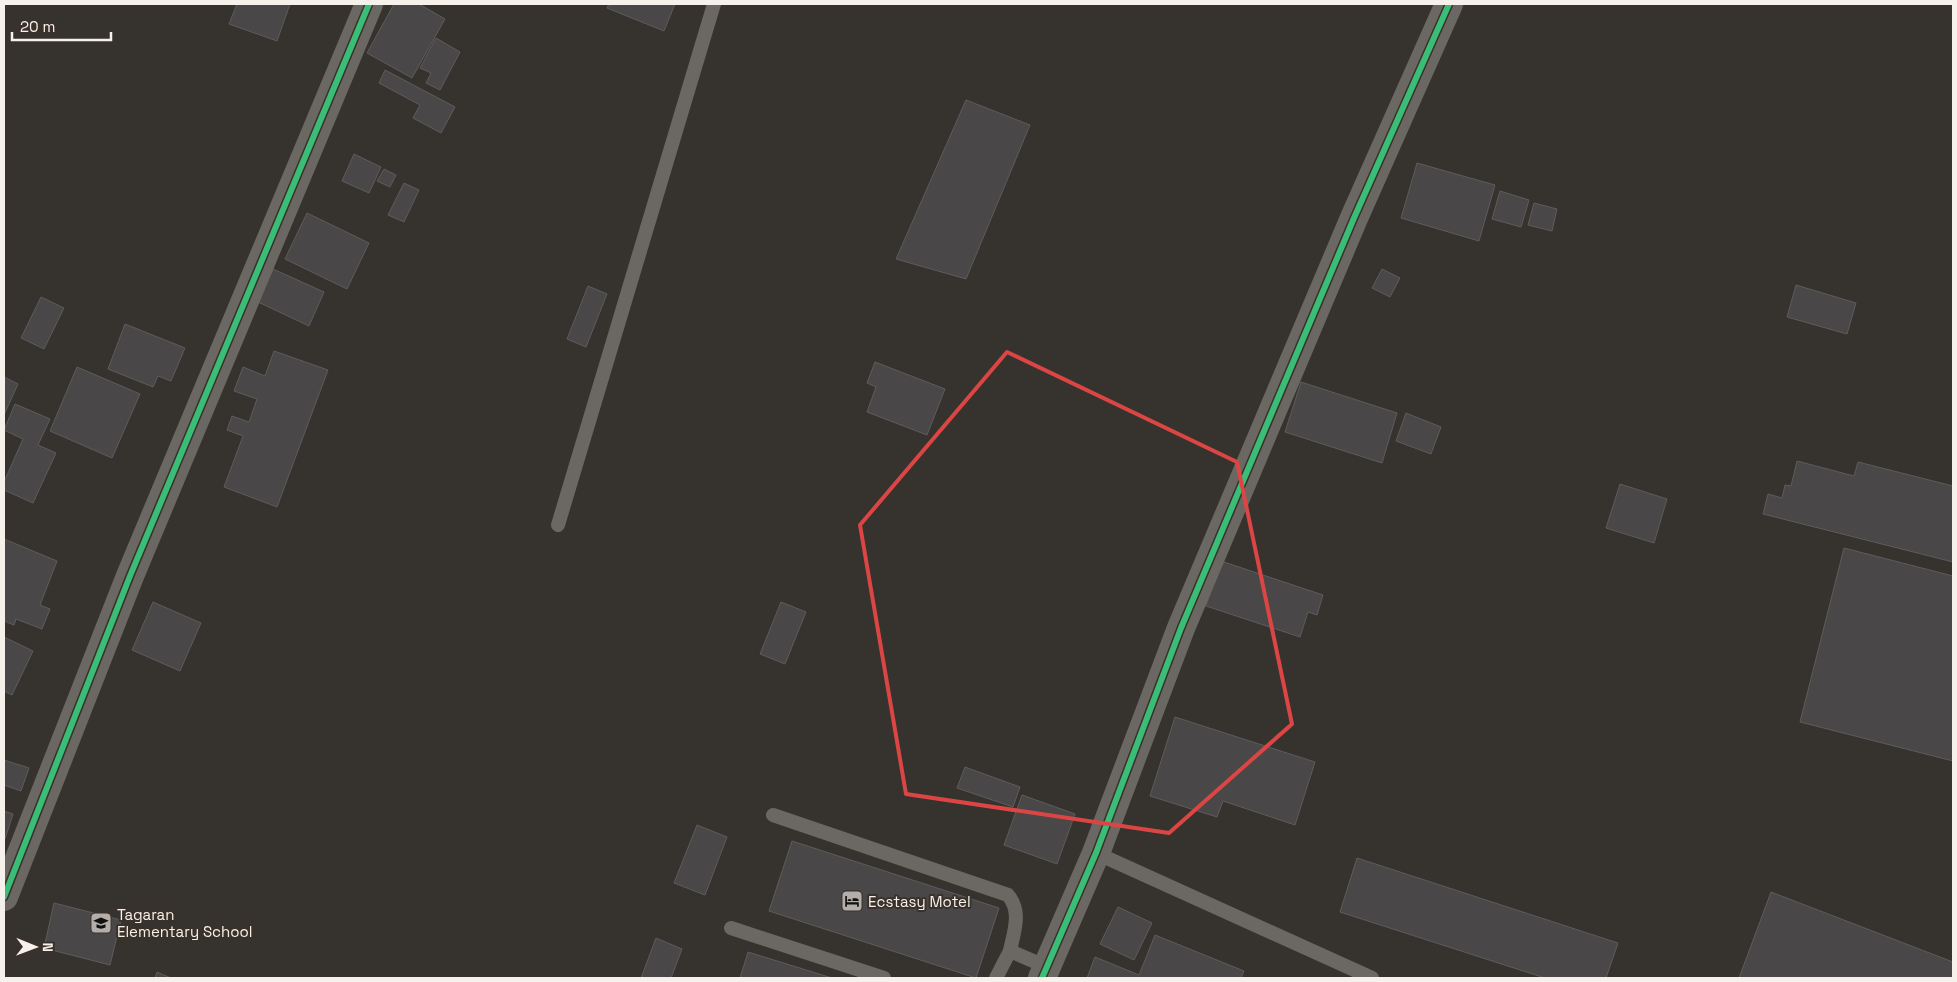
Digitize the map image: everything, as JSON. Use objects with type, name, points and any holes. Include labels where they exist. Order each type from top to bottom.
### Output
[{"type":"street","points":[[4,896],[10,863],[368,4]]},
{"type":"street","points":[[1044,973],[1096,853],[1181,628],[1354,218],[1450,4]]},
{"type":"lane","points":[[558,525],[714,4]]},
{"type":"lane","points":[[773,815],[1008,895],[1015,903],[1017,916],[1010,951],[996,978]]},
{"type":"lane","points":[[1096,853],[1372,978]]},
{"type":"lane","points":[[731,928],[884,978]]},
{"type":"lane","points":[[1010,951],[1044,973]]},
{"type":"highlighted area","points":[[1007,352],[1237,462],[1292,724],[1169,833],[906,794],[860,525]]},
{"type":"building","points":[[237,4],[290,4],[277,41],[229,24]]},
{"type":"building","points":[[394,4],[419,4],[445,19],[412,78],[367,53]]},
{"type":"building","points":[[609,4],[675,4],[664,31],[607,8]]},
{"type":"building","points":[[436,38],[460,52],[440,90],[426,83],[431,73],[420,68]]},
{"type":"building","points":[[385,70],[455,107],[441,133],[413,118],[420,105],[379,83]]},
{"type":"building","points":[[966,100],[1030,125],[966,279],[896,259]]},
{"type":"building","points":[[354,154],[381,167],[369,193],[342,181]]},
{"type":"building","points":[[1417,163],[1495,185],[1479,241],[1401,218]]},
{"type":"building","points":[[384,169],[396,175],[390,187],[377,181]]},
{"type":"building","points":[[404,183],[419,190],[404,222],[388,215]]},
{"type":"building","points":[[1500,191],[1529,200],[1521,227],[1492,219]]},
{"type":"building","points":[[1534,203],[1557,209],[1552,231],[1528,225]]},
{"type":"building","points":[[307,213],[369,243],[347,289],[285,259]]},
{"type":"building","points":[[273,269],[324,292],[309,326],[258,302]]},
{"type":"building","points":[[1382,269],[1400,278],[1390,297],[1372,288]]},
{"type":"building","points":[[1796,285],[1856,303],[1847,334],[1787,317]]},
{"type":"building","points":[[588,286],[607,294],[586,347],[567,339]]},
{"type":"building","points":[[41,297],[64,308],[44,349],[21,338]]},
{"type":"building","points":[[125,324],[185,348],[171,381],[158,376],[153,387],[108,369]]},
{"type":"building","points":[[274,351],[328,370],[277,507],[224,487],[243,436],[227,430],[232,416],[249,422],[257,399],[234,391],[243,367],[265,376]]},
{"type":"building","points":[[875,362],[945,389],[927,435],[867,412],[876,387],[867,383]]},
{"type":"building","points":[[77,367],[140,394],[112,458],[50,431]]},
{"type":"building","points":[[4,377],[18,384],[4,415]]},
{"type":"building","points":[[1301,382],[1397,413],[1382,463],[1285,432]]},
{"type":"building","points":[[15,404],[50,419],[38,445],[56,453],[33,503],[4,490],[4,482],[23,439],[4,430]]},
{"type":"building","points":[[1406,413],[1441,427],[1431,454],[1396,441]]},
{"type":"building","points":[[1797,461],[1854,476],[1858,462],[1953,486],[1953,562],[1763,514],[1768,494],[1782,498],[1785,485],[1791,486]]},
{"type":"building","points":[[1620,484],[1667,499],[1654,543],[1606,528]]},
{"type":"building","points":[[4,539],[57,561],[40,605],[50,609],[42,629],[16,619],[14,625],[4,621]]},
{"type":"building","points":[[1844,548],[1953,576],[1953,761],[1800,722]]},
{"type":"building","points":[[1221,561],[1323,595],[1317,615],[1308,612],[1300,637],[1206,606]]},
{"type":"building","points":[[153,602],[201,623],[180,671],[132,650]]},
{"type":"building","points":[[781,602],[806,612],[785,664],[760,654]]},
{"type":"building","points":[[4,637],[33,651],[12,695],[4,691]]},
{"type":"building","points":[[1175,717],[1315,762],[1295,825],[1223,801],[1217,817],[1150,796]]},
{"type":"building","points":[[4,760],[29,768],[21,791],[4,785]]},
{"type":"building","points":[[965,767],[1020,787],[1013,807],[957,788]]},
{"type":"building","points":[[1022,795],[1075,814],[1057,864],[1004,845]]},
{"type":"building","points":[[4,811],[13,814],[5,839],[4,838]]},
{"type":"building","points":[[697,825],[727,837],[705,895],[674,883]]},
{"type":"building","points":[[792,841],[999,908],[976,978],[769,911]]},
{"type":"building","points":[[1357,858],[1618,943],[1606,978],[1545,978],[1340,912]]},
{"type":"building","points":[[1771,892],[1953,962],[1953,978],[1739,978]]},
{"type":"building","points":[[54,903],[121,920],[110,965],[44,948]]},
{"type":"building","points":[[1118,907],[1152,923],[1134,960],[1100,944]]},
{"type":"building","points":[[1155,935],[1244,971],[1241,978],[1087,978],[1095,957],[1139,975]]},
{"type":"building","points":[[656,938],[682,949],[671,978],[641,978]]},
{"type":"building","points":[[748,952],[832,978],[740,978]]},
{"type":"building","points":[[157,972],[171,978],[155,978]]},
{"type":"cycle path","points":[[4,897],[130,576],[369,4]]},
{"type":"cycle path","points":[[1042,978],[1096,853],[1181,628],[1354,218],[1449,4]]},
{"type":"place","name":"Ecstasy Motel","points":[[852,901]]},
{"type":"place","name":"Tagaran Elementary School","points":[[101,923]]}]
